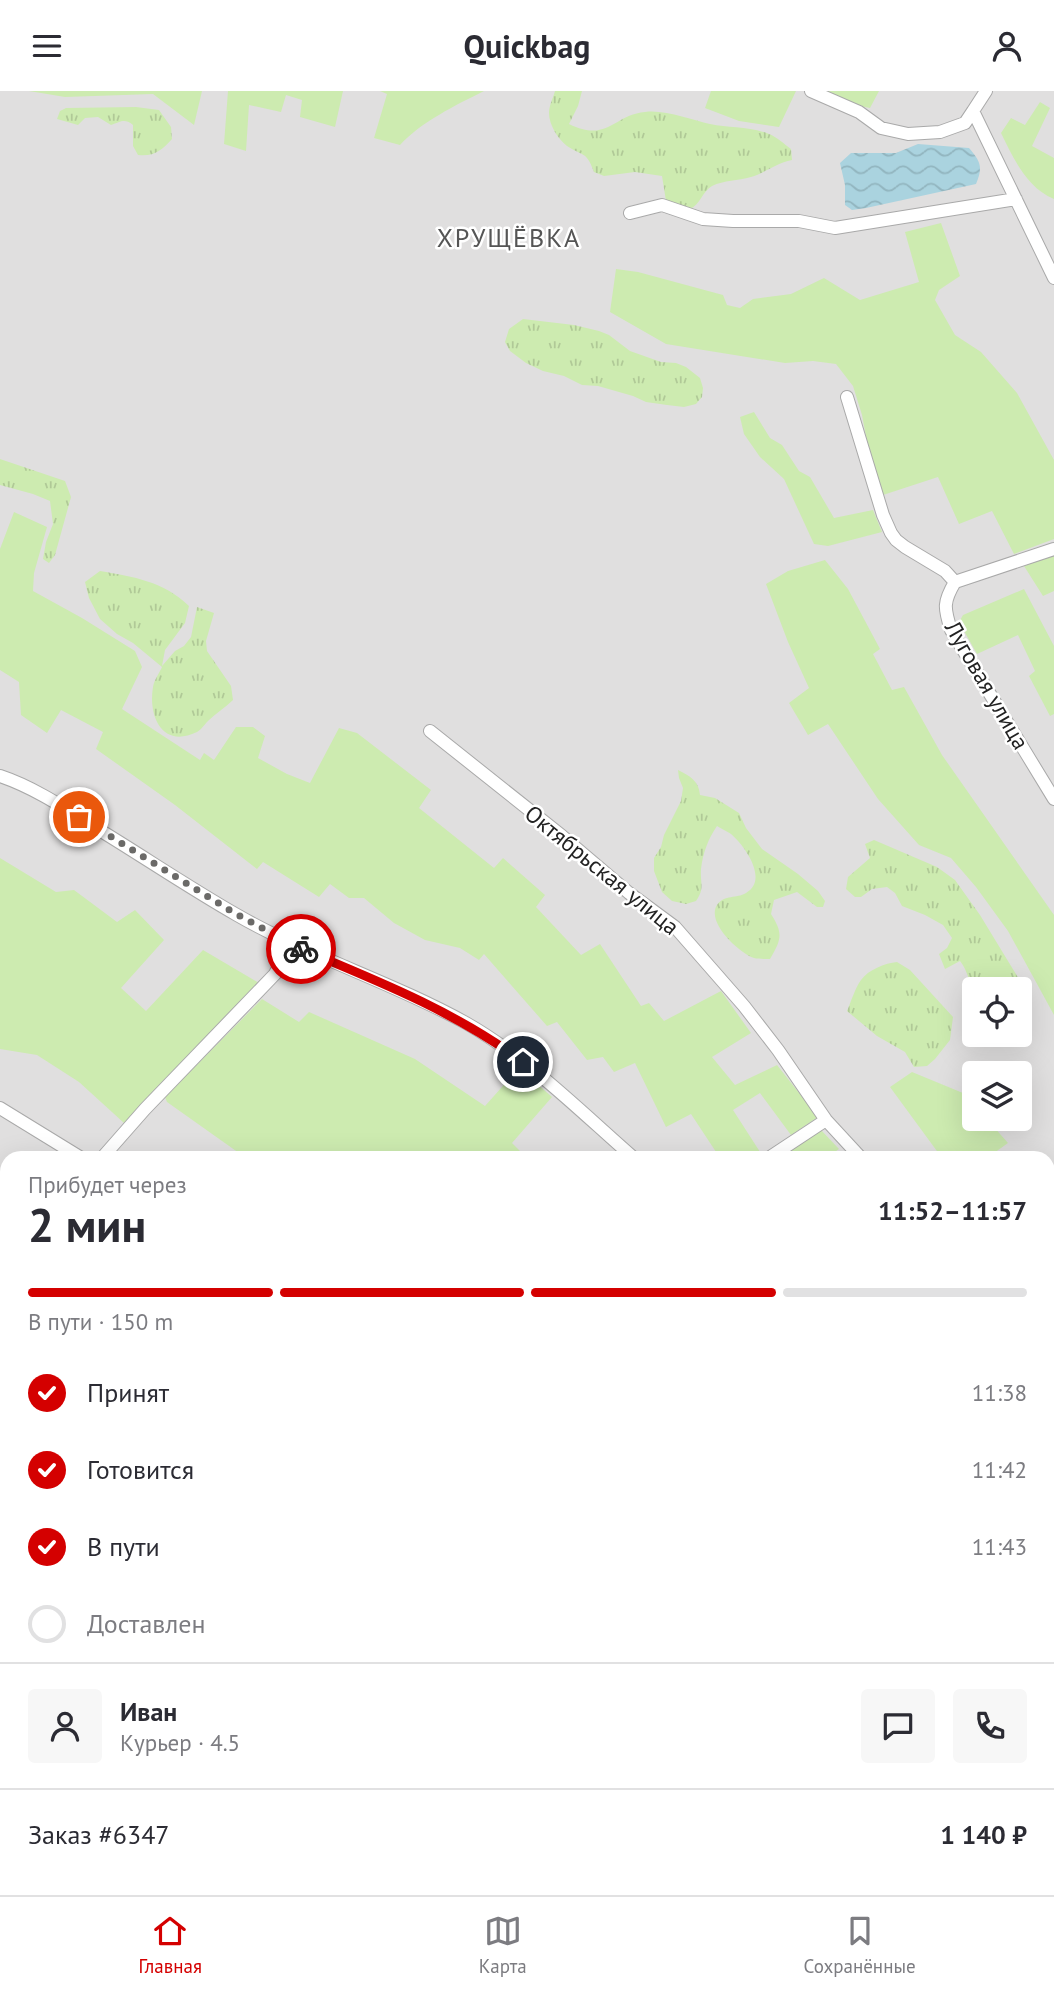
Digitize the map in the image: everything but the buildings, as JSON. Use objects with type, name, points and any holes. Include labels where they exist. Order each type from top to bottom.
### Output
[{"type":"street","points":[[811,91],[859,112],[881,128],[908,134],[940,132],[965,123],[986,91]]},
{"type":"street","points":[[973,111],[1054,278]]},
{"type":"street","points":[[630,213],[662,205],[703,219],[799,221],[835,228],[1016,199]]},
{"type":"street","points":[[847,397],[883,515],[891,533],[905,548],[945,571],[956,582],[1054,549]]},
{"type":"street","name":"Луговая улица","points":[[956,582],[947,595],[945,610],[951,630],[1054,799]]},
{"type":"street","name":"Октябрьская улица","points":[[429,731],[562,836],[629,893],[676,927],[778,1050],[826,1120],[855,1151]]},
{"type":"street","points":[[0,776],[57,803],[236,914],[290,944],[389,986],[495,1041],[626,1151]]},
{"type":"street","points":[[109,1151],[145,1109],[275,974],[290,944]]},
{"type":"street","points":[[0,1108],[70,1151]]},
{"type":"street","points":[[779,1151],[826,1120]]},
{"type":"shaded area","points":[[0,91],[1054,91],[1054,1151],[0,1151]]},
{"type":"green space","points":[[29,91],[202,91],[194,125],[153,94],[65,97]]},
{"type":"green space","points":[[228,91],[343,91],[335,127],[300,117],[302,100],[286,95],[281,112],[249,105],[246,151],[224,144]]},
{"type":"green space","points":[[380,91],[484,91],[428,121],[400,145],[374,138],[387,94]]},
{"type":"green space","points":[[555,91],[582,91],[569,124],[582,129],[593,131],[634,114],[661,112],[769,134],[791,149],[792,160],[751,177],[712,186],[690,209],[666,201],[662,176],[635,172],[604,176],[594,172],[586,157],[564,143],[552,127],[549,110]]},
{"type":"green space","points":[[711,91],[796,91],[779,127],[739,121],[705,108]]},
{"type":"green space","points":[[820,91],[879,91],[870,108],[850,104]]},
{"type":"green space","points":[[1040,102],[1050,108],[1032,146],[1054,158],[1054,199],[1028,180],[1001,133],[1011,118],[1025,125]]},
{"type":"green space","points":[[136,107],[159,110],[171,127],[172,139],[153,154],[138,155],[133,146],[133,125],[127,122],[111,125],[98,117],[85,118],[78,125],[57,119],[60,111],[66,108]]},
{"type":"green space","points":[[941,223],[960,276],[939,290],[935,300],[955,335],[981,352],[1017,393],[1054,460],[1054,539],[1014,554],[992,511],[959,524],[938,477],[883,495],[870,458],[853,386],[836,364],[813,361],[785,363],[666,344],[610,312],[616,269],[638,272],[723,295],[727,305],[740,308],[753,299],[791,294],[824,278],[860,300],[919,282],[905,232]]},
{"type":"green space","points":[[523,319],[599,331],[630,351],[686,367],[700,378],[702,397],[696,404],[684,407],[646,402],[598,386],[582,385],[564,376],[543,371],[510,351],[505,342],[509,329]]},
{"type":"green space","points":[[754,412],[770,438],[782,445],[799,471],[810,477],[834,518],[873,510],[882,532],[828,546],[814,544],[784,479],[760,457],[744,434],[740,417]]},
{"type":"green space","points":[[0,459],[65,481],[71,497],[55,555],[49,563],[43,559],[53,524],[50,501],[0,485]]},
{"type":"green space","points":[[14,512],[47,527],[34,573],[33,591],[135,651],[142,667],[122,709],[200,760],[204,753],[214,760],[236,727],[253,727],[265,736],[258,758],[310,783],[339,728],[357,733],[431,790],[419,808],[494,868],[503,858],[545,895],[536,907],[581,955],[600,944],[641,1006],[649,1003],[664,1021],[721,991],[751,1033],[712,1057],[735,1085],[777,1065],[818,1117],[791,1135],[760,1093],[733,1110],[759,1151],[715,1151],[691,1114],[666,1127],[635,1063],[614,1072],[603,1057],[587,1060],[557,1022],[547,1026],[484,954],[479,960],[460,948],[425,940],[394,923],[364,898],[349,898],[330,884],[319,897],[263,862],[257,869],[175,805],[96,749],[103,732],[61,710],[47,733],[21,715],[19,682],[0,670],[0,549]]},
{"type":"green space","points":[[1054,554],[1054,591],[1043,596],[1024,566]]},
{"type":"green space","points":[[825,560],[848,589],[880,649],[873,654],[892,690],[904,687],[942,755],[1054,915],[1054,1015],[1008,931],[976,887],[951,858],[919,845],[878,799],[828,724],[808,735],[789,703],[809,688],[766,584],[788,571]]},
{"type":"green space","points":[[100,571],[136,578],[158,586],[189,606],[185,623],[165,650],[162,666],[191,637],[197,607],[214,613],[206,641],[207,651],[231,686],[233,700],[198,731],[185,736],[175,736],[160,727],[155,718],[152,698],[154,684],[162,667],[100,619],[89,598],[85,582]]},
{"type":"green space","points":[[1024,589],[1054,646],[1054,714],[1050,716],[1029,676],[1035,671],[1018,635],[977,654],[959,622],[963,615]]},
{"type":"green space","points":[[678,770],[693,779],[700,795],[715,798],[739,813],[746,828],[762,849],[798,874],[818,891],[825,901],[823,907],[817,907],[797,892],[774,900],[771,914],[778,926],[779,936],[770,959],[754,958],[740,950],[725,936],[716,920],[717,905],[727,898],[746,893],[753,887],[755,880],[755,872],[748,855],[737,839],[729,833],[717,826],[706,846],[701,869],[701,889],[696,901],[686,904],[672,901],[662,892],[654,871],[654,858],[681,801],[683,788]]},
{"type":"green space","points":[[874,840],[937,867],[955,880],[1018,977],[968,977],[960,961],[945,969],[939,954],[947,948],[952,938],[943,925],[902,906],[895,893],[887,887],[872,889],[861,897],[855,897],[846,889],[848,877],[870,858],[865,844]]},
{"type":"green space","points":[[0,858],[56,892],[74,890],[117,922],[135,910],[164,940],[121,988],[146,1011],[203,950],[259,983],[124,1123],[79,1082],[37,1055],[0,1049]]},
{"type":"green space","points":[[897,962],[910,970],[953,1017],[950,1040],[927,1066],[914,1067],[905,1052],[877,1036],[847,1011],[864,976],[877,968]]},
{"type":"green space","points":[[262,999],[299,1022],[309,1012],[415,1059],[485,1106],[519,1068],[552,1097],[512,1143],[520,1151],[236,1151],[167,1102],[165,1097]]},
{"type":"green space","points":[[912,1072],[962,1093],[962,1131],[997,1131],[1008,1143],[997,1151],[937,1151],[890,1087]]},
{"type":"green space","points":[[821,1130],[839,1149],[836,1151],[788,1151]]},
{"type":"water","points":[[918,144],[969,148],[980,165],[976,184],[866,208],[852,210],[845,205],[845,185],[840,163],[851,153],[896,153]]},
{"type":"way so far","points":[[79,817],[236,914],[301,949]]},
{"type":"district","name":"ХРУЩЁВКА","points":[[509,238]]},
{"type":"route","points":[[301,949],[389,986],[464,1023],[523,1062]]}]
